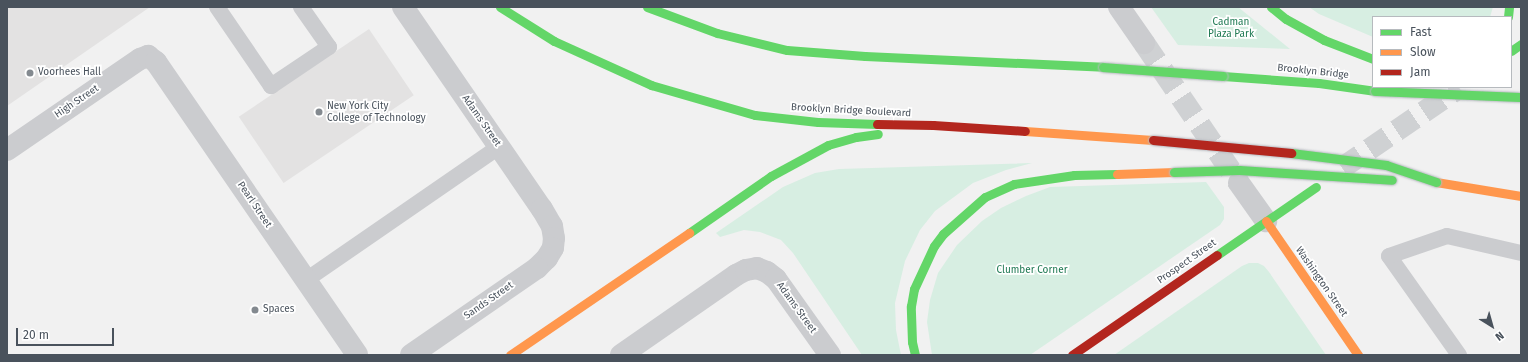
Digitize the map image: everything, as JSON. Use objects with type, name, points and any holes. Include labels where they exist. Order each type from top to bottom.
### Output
[{"type":"main road","name":"Brooklyn Bridge Boulevard","points":[[500,7],[554,41],[597,62],[651,85],[755,115],[818,122],[932,125],[1273,150],[1386,165],[1436,182]]},
{"type":"main road","name":"Brooklyn Bridge","points":[[647,7],[717,33],[787,50],[865,56],[1103,67],[1312,82],[1375,90],[1521,96]]},
{"type":"main road","points":[[1271,7],[1286,19],[1324,40],[1372,59]]},
{"type":"main road","points":[[1512,50],[1521,44]]},
{"type":"main road","points":[[1490,88],[1521,96]]},
{"type":"main road","points":[[510,355],[771,176],[799,160],[828,145],[856,137],[932,125]]},
{"type":"main road","points":[[915,355],[912,342],[911,306],[914,290],[920,274],[934,246],[943,234],[985,197],[1014,184],[1045,178],[1074,175],[1239,170],[1436,182],[1521,196]]},
{"type":"main road","name":"Prospect Street","points":[[1072,355],[1316,187]]},
{"type":"main road","name":"Washington Street","points":[[1266,221],[1358,355]]},
{"type":"street","name":"Adams Street","points":[[403,7],[542,209],[552,226],[554,238]]},
{"type":"street","points":[[1119,7],[1144,43]]},
{"type":"street","name":"High Street","points":[[7,150],[140,59],[148,56]]},
{"type":"street","name":"Pearl Street","points":[[148,56],[156,62],[357,355]]},
{"type":"street","points":[[1239,183],[1266,221]]},
{"type":"street","name":"Sands Street","points":[[411,355],[537,268],[547,258],[553,248],[554,238]]},
{"type":"street","name":"Adams Street","points":[[621,355],[736,275],[746,270],[756,268],[767,272],[776,280],[830,355]]},
{"type":"lane","points":[[217,7],[271,86],[329,47],[301,7]]},
{"type":"lane","points":[[306,280],[499,147]]},
{"type":"lane","points":[[1459,355],[1389,256],[1447,236],[1521,253]]},
{"type":"shaded area","name":"Voorhees Hall","points":[[7,7],[150,7],[7,106]]},
{"type":"shaded area","name":"New York City College of Technology","points":[[369,29],[414,95],[284,183],[239,117]]},
{"type":"green space","name":"Cadman Plaza Park","points":[[1151,7],[1238,7],[1290,49],[1178,45]]},
{"type":"green space","points":[[1309,7],[1493,7],[1490,16],[1372,16],[1372,37],[1319,14]]},
{"type":"green space","points":[[1032,163],[1006,170],[973,183],[935,211],[920,230],[905,261],[895,303],[896,330],[901,355],[862,355],[793,253],[781,240],[760,232],[744,230],[720,237],[716,233],[783,187],[815,173],[839,169]]},
{"type":"green space","name":"Clumber Corner","points":[[1206,182],[1224,207],[1224,219],[1220,225],[1030,355],[932,355],[927,322],[930,300],[938,273],[957,245],[982,221],[1001,208],[1050,187]]},
{"type":"green space","points":[[1249,263],[1258,263],[1264,266],[1326,355],[1114,355],[1242,266]]},
{"type":"tunnel","points":[[1144,43],[1239,183]]},
{"type":"tunnel","points":[[1342,168],[1459,88]]},
{"type":"traffic: fast","points":[[500,7],[554,41],[651,85],[755,115],[818,122],[877,124]]},
{"type":"traffic: fast","points":[[647,7],[717,33],[787,50],[865,56],[1103,67]]},
{"type":"traffic: fast","points":[[1271,7],[1286,19],[1324,40],[1372,59]]},
{"type":"traffic: fast","points":[[1508,16],[1509,7]]},
{"type":"traffic: fast","points":[[1512,50],[1521,44]]},
{"type":"traffic: fast","points":[[1103,67],[1223,76]]},
{"type":"traffic: fast","points":[[1223,76],[1319,83],[1375,91]]},
{"type":"traffic: fast","points":[[1375,91],[1521,97]]},
{"type":"traffic: fast","points":[[689,233],[771,176],[828,145],[856,137],[878,134]]},
{"type":"traffic: fast","points":[[1291,153],[1386,165],[1436,182]]},
{"type":"traffic: fast","points":[[1174,172],[1239,170],[1392,180]]},
{"type":"traffic: fast","points":[[915,355],[912,342],[911,306],[914,289],[934,246],[943,234],[985,197],[1014,184],[1074,175],[1117,174]]},
{"type":"traffic: fast","points":[[1217,255],[1316,187]]},
{"type":"traffic: slow","points":[[1025,131],[1153,140]]},
{"type":"traffic: slow","points":[[1117,174],[1174,172]]},
{"type":"traffic: slow","points":[[1436,182],[1521,196]]},
{"type":"traffic: slow","points":[[1266,221],[1358,355]]},
{"type":"traffic: slow","points":[[510,355],[689,233]]},
{"type":"traffic: jam","points":[[877,124],[933,125],[1025,131]]},
{"type":"traffic: jam","points":[[1153,140],[1291,153]]},
{"type":"traffic: jam","points":[[1072,355],[1217,255]]},
{"type":"place","name":"Voorhees Hall","points":[[30,73]]},
{"type":"place","name":"New York City College of Technology","points":[[319,112]]},
{"type":"place","name":"Spaces","points":[[255,310]]}]
